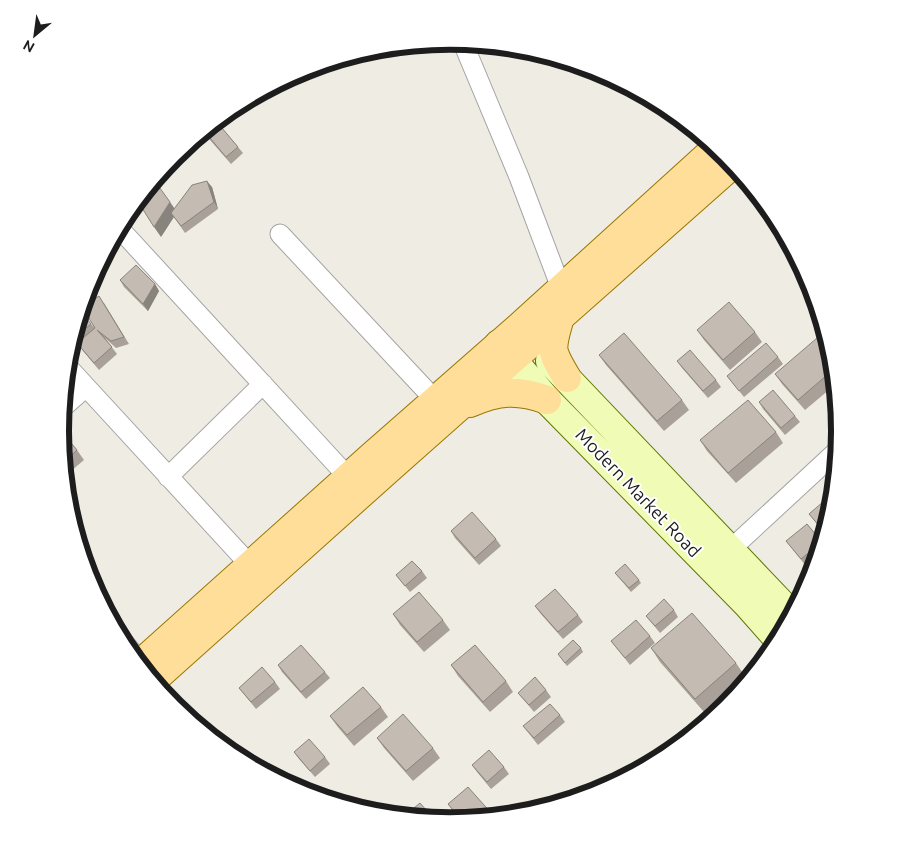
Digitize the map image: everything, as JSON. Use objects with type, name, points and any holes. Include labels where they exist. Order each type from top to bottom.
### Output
[{"type":"main road","points":[[526,335],[562,288],[710,153]]},
{"type":"main road","points":[[148,665],[505,352],[526,335],[560,317],[727,169]]},
{"type":"main road","points":[[560,317],[552,343],[552,350],[567,378]]},
{"type":"main road","points":[[148,665],[250,565],[348,477],[446,404],[498,393],[517,392],[547,400]]},
{"type":"street","points":[[467,51],[519,177],[562,288]]},
{"type":"street","points":[[124,234],[348,477]]},
{"type":"street","points":[[280,234],[446,404]]},
{"type":"street","name":"Modern Market Road","points":[[526,335],[768,587],[787,609]]},
{"type":"street","name":"Modern Market Road","points":[[505,352],[547,400],[748,605],[773,633]]},
{"type":"street","points":[[73,373],[250,565]]},
{"type":"street","points":[[168,477],[263,384]]},
{"type":"street","points":[[70,401],[86,387]]},
{"type":"street","points":[[731,549],[831,457]]},
{"type":"street","points":[[748,605],[768,587]]},
{"type":"building","points":[[221,127],[238,147],[226,157],[209,136]]},
{"type":"building","points":[[207,181],[214,202],[181,226],[171,213],[192,185]]},
{"type":"building","points":[[158,186],[170,202],[154,227],[142,207]]},
{"type":"building","points":[[136,265],[155,284],[143,304],[120,280]]},
{"type":"building","points":[[99,296],[124,337],[111,341],[97,330],[112,347],[94,363],[79,345],[79,341],[95,328],[87,315],[92,300]]},
{"type":"building","points":[[729,302],[755,332],[723,360],[697,330]]},
{"type":"building","points":[[86,318],[91,324],[82,332]]},
{"type":"building","points":[[624,333],[682,400],[657,421],[599,355]]},
{"type":"building","points":[[817,338],[821,342],[827,375],[798,400],[775,374]]},
{"type":"building","points":[[766,343],[778,357],[739,391],[727,376]]},
{"type":"building","points":[[690,350],[716,380],[703,391],[677,361]]},
{"type":"building","points":[[773,390],[795,416],[781,428],[759,402]]},
{"type":"building","points":[[748,400],[776,432],[728,473],[700,440]]},
{"type":"building","points":[[69,441],[77,450],[69,457]]},
{"type":"building","points":[[824,501],[825,502],[820,527],[809,514]]},
{"type":"building","points":[[472,512],[496,539],[475,558],[451,531]]},
{"type":"building","points":[[807,524],[817,536],[812,550],[801,559],[786,541]]},
{"type":"building","points":[[412,561],[422,571],[405,586],[396,575]]},
{"type":"building","points":[[625,564],[639,580],[629,588],[615,573]]},
{"type":"building","points":[[555,589],[578,615],[558,632],[535,606]]},
{"type":"building","points":[[419,592],[443,620],[417,642],[393,614]]},
{"type":"building","points":[[664,599],[674,610],[655,626],[646,616]]},
{"type":"building","points":[[692,613],[736,663],[695,699],[651,648]]},
{"type":"building","points":[[636,620],[650,636],[625,658],[611,641]]},
{"type":"building","points":[[573,640],[581,648],[565,663],[558,654]]},
{"type":"building","points":[[301,645],[325,672],[301,692],[278,665]]},
{"type":"building","points":[[475,645],[506,681],[483,702],[451,665]]},
{"type":"building","points":[[262,667],[275,682],[251,702],[239,688]]},
{"type":"building","points":[[535,677],[546,690],[529,705],[518,693]]},
{"type":"building","points":[[363,687],[381,707],[347,735],[330,716]]},
{"type":"building","points":[[550,704],[560,715],[534,738],[523,726]]},
{"type":"building","points":[[403,714],[433,748],[406,771],[377,738]]},
{"type":"building","points":[[309,739],[325,757],[310,771],[294,752]]},
{"type":"building","points":[[489,750],[504,767],[487,782],[472,765]]},
{"type":"building","points":[[468,787],[489,811],[455,813],[448,804]]},
{"type":"building","points":[[420,803],[427,811],[426,812],[411,811]]}]
